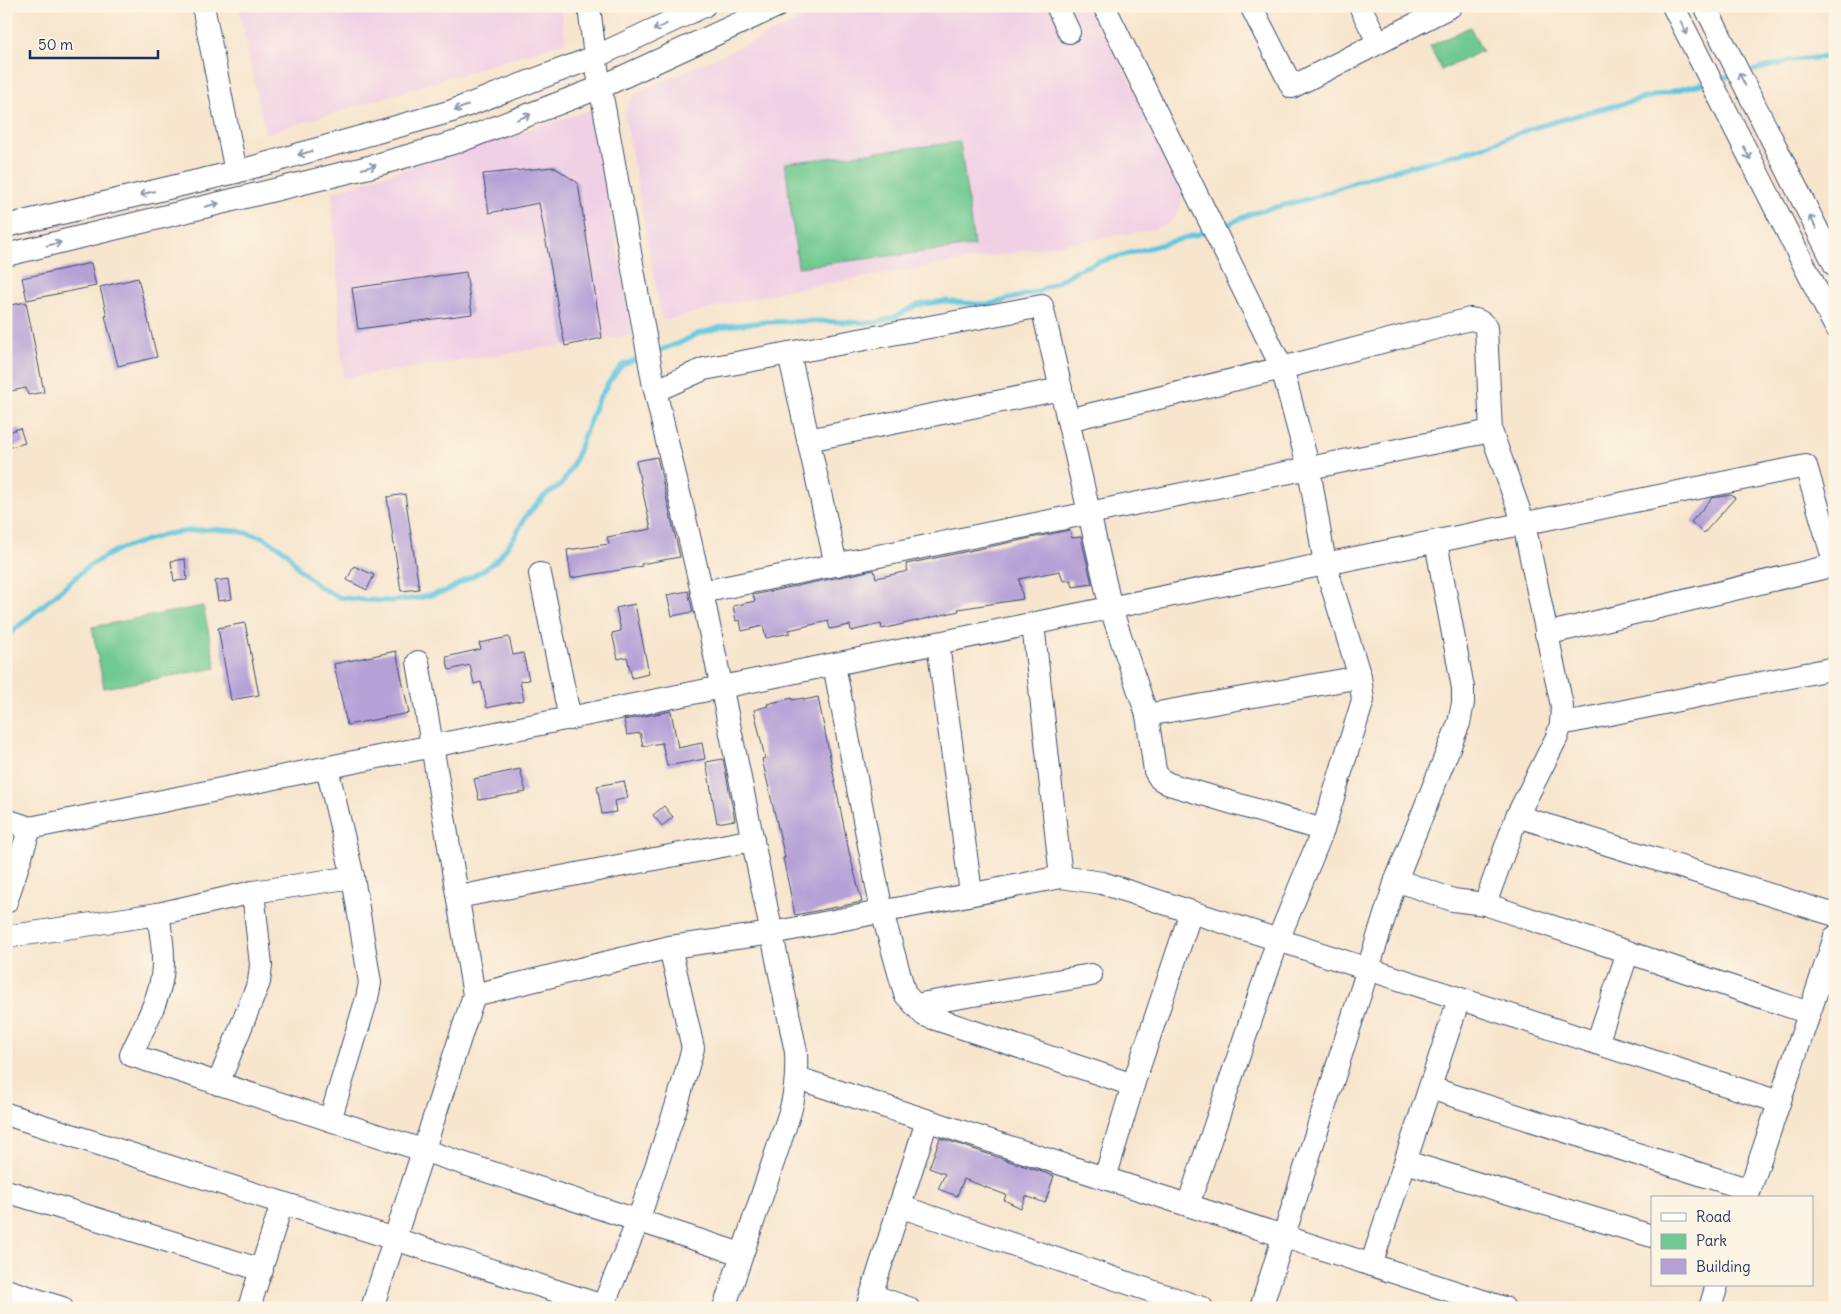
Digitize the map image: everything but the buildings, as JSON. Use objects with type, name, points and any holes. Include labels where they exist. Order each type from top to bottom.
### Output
[{"type":"street","points":[[203,6],[236,172]]},
{"type":"street","points":[[589,6],[595,57],[655,385],[702,592],[796,1052],[797,1078],[790,1112],[724,1308]]},
{"type":"street","points":[[6,226],[236,172],[452,111],[595,57],[704,6]]},
{"type":"street","points":[[6,255],[369,168],[460,141],[601,87],[777,6]]},
{"type":"street","points":[[1057,6],[1070,32]]},
{"type":"street","points":[[1104,6],[1282,368],[1309,469],[1325,564],[1360,677],[1363,700],[1323,830],[1278,940],[1188,1205]]},
{"type":"street","points":[[1251,6],[1292,86],[1451,6]]},
{"type":"street","points":[[1360,6],[1378,42]]},
{"type":"street","points":[[1673,6],[1835,326]]},
{"type":"street","points":[[1705,6],[1835,265]]},
{"type":"street","points":[[655,385],[704,369],[1042,306],[1111,608],[1147,715],[1155,771],[1160,778],[1169,784],[1323,830]]},
{"type":"street","points":[[1068,420],[1282,368],[1470,319],[1478,319],[1486,328],[1491,432],[1524,524],[1562,706],[1561,724],[1557,736],[1517,816],[1485,904]]},
{"type":"street","points":[[789,353],[836,565]]},
{"type":"street","points":[[808,440],[1061,389]]},
{"type":"street","points":[[702,592],[1491,432]]},
{"type":"street","points":[[6,820],[30,828],[1806,466],[1835,565],[1546,634]]},
{"type":"street","points":[[1261,1308],[1396,880],[1459,723],[1463,703],[1462,688],[1436,542]]},
{"type":"street","points":[[540,574],[570,719]]},
{"type":"street","points":[[1033,624],[1061,877]]},
{"type":"street","points":[[938,644],[971,893]]},
{"type":"street","points":[[372,1308],[474,995],[418,662]]},
{"type":"street","points":[[834,665],[882,912],[905,994],[924,1015],[1133,1085]]},
{"type":"street","points":[[1561,724],[1835,668]]},
{"type":"street","points":[[1147,715],[1360,677]]},
{"type":"street","points":[[327,768],[353,877],[370,983],[330,1120]]},
{"type":"street","points":[[1517,816],[1835,914]]},
{"type":"street","points":[[6,902],[30,828]]},
{"type":"street","points":[[458,897],[752,840]]},
{"type":"street","points":[[6,937],[158,914],[253,892],[353,877]]},
{"type":"street","points":[[474,995],[670,947],[772,933],[1061,877],[1102,883],[1779,1102]]},
{"type":"street","points":[[1396,880],[1454,900],[1485,904],[1809,1013]]},
{"type":"street","points":[[218,1084],[258,982],[261,965],[253,892]]},
{"type":"street","points":[[1105,1178],[1133,1085],[1191,912]]},
{"type":"street","points":[[158,914],[163,948],[162,976],[155,1000],[131,1055],[741,1254]]},
{"type":"street","points":[[1430,1088],[1748,1194],[1835,937]]},
{"type":"street","points":[[6,1114],[602,1307],[638,1221],[678,1101],[693,1048],[670,947]]},
{"type":"street","points":[[1596,1043],[1628,952]]},
{"type":"street","points":[[915,1005],[1092,975]]},
{"type":"street","points":[[1371,1264],[1459,999]]},
{"type":"street","points":[[797,1078],[1504,1308]]},
{"type":"street","points":[[908,1308],[869,1302],[927,1121]]},
{"type":"street","points":[[1406,1162],[1651,1236]]},
{"type":"street","points":[[6,1191],[262,1270]]},
{"type":"street","points":[[249,1308],[282,1203]]},
{"type":"street","points":[[899,1206],[1162,1302],[1202,1308]]},
{"type":"street","points":[[1710,1308],[1717,1286]]},
{"type":"street","points":[[6,1290],[62,1308]]},
{"type":"shaded area","points":[[239,6],[560,6],[566,42],[265,134]]},
{"type":"shaded area","points":[[831,6],[1092,6],[1181,184],[1182,198],[1177,215],[1169,223],[1155,229],[787,290],[662,321],[625,117],[629,102],[636,94],[648,88]]},
{"type":"shaded area","points":[[593,109],[632,335],[343,378],[332,192]]},
{"type":"green space","points":[[1470,27],[1482,51],[1441,70],[1430,46]]},
{"type":"green space","points":[[960,142],[974,246],[798,267],[785,163]]},
{"type":"green space","points":[[203,606],[216,668],[104,688],[92,627]]},
{"type":"waterway","points":[[1744,73],[1794,60],[1835,56]]},
{"type":"waterway","points":[[1715,80],[1734,75]]},
{"type":"waterway","points":[[1220,228],[1250,214],[1311,198],[1373,176],[1476,149],[1533,128],[1705,83]]},
{"type":"waterway","points":[[653,353],[697,334],[726,326],[766,322],[875,323],[897,316],[916,305],[945,301],[987,305],[1036,292],[1077,270],[1098,262],[1210,231]]},
{"type":"waterway","points":[[6,637],[90,565],[115,551],[144,541],[167,534],[189,531],[212,529],[237,531],[263,537],[287,552],[298,568],[318,586],[338,597],[391,601],[419,598],[446,591],[485,569],[498,559],[515,536],[525,517],[544,496],[562,484],[574,462],[597,402],[609,382],[622,365],[643,357]]}]
